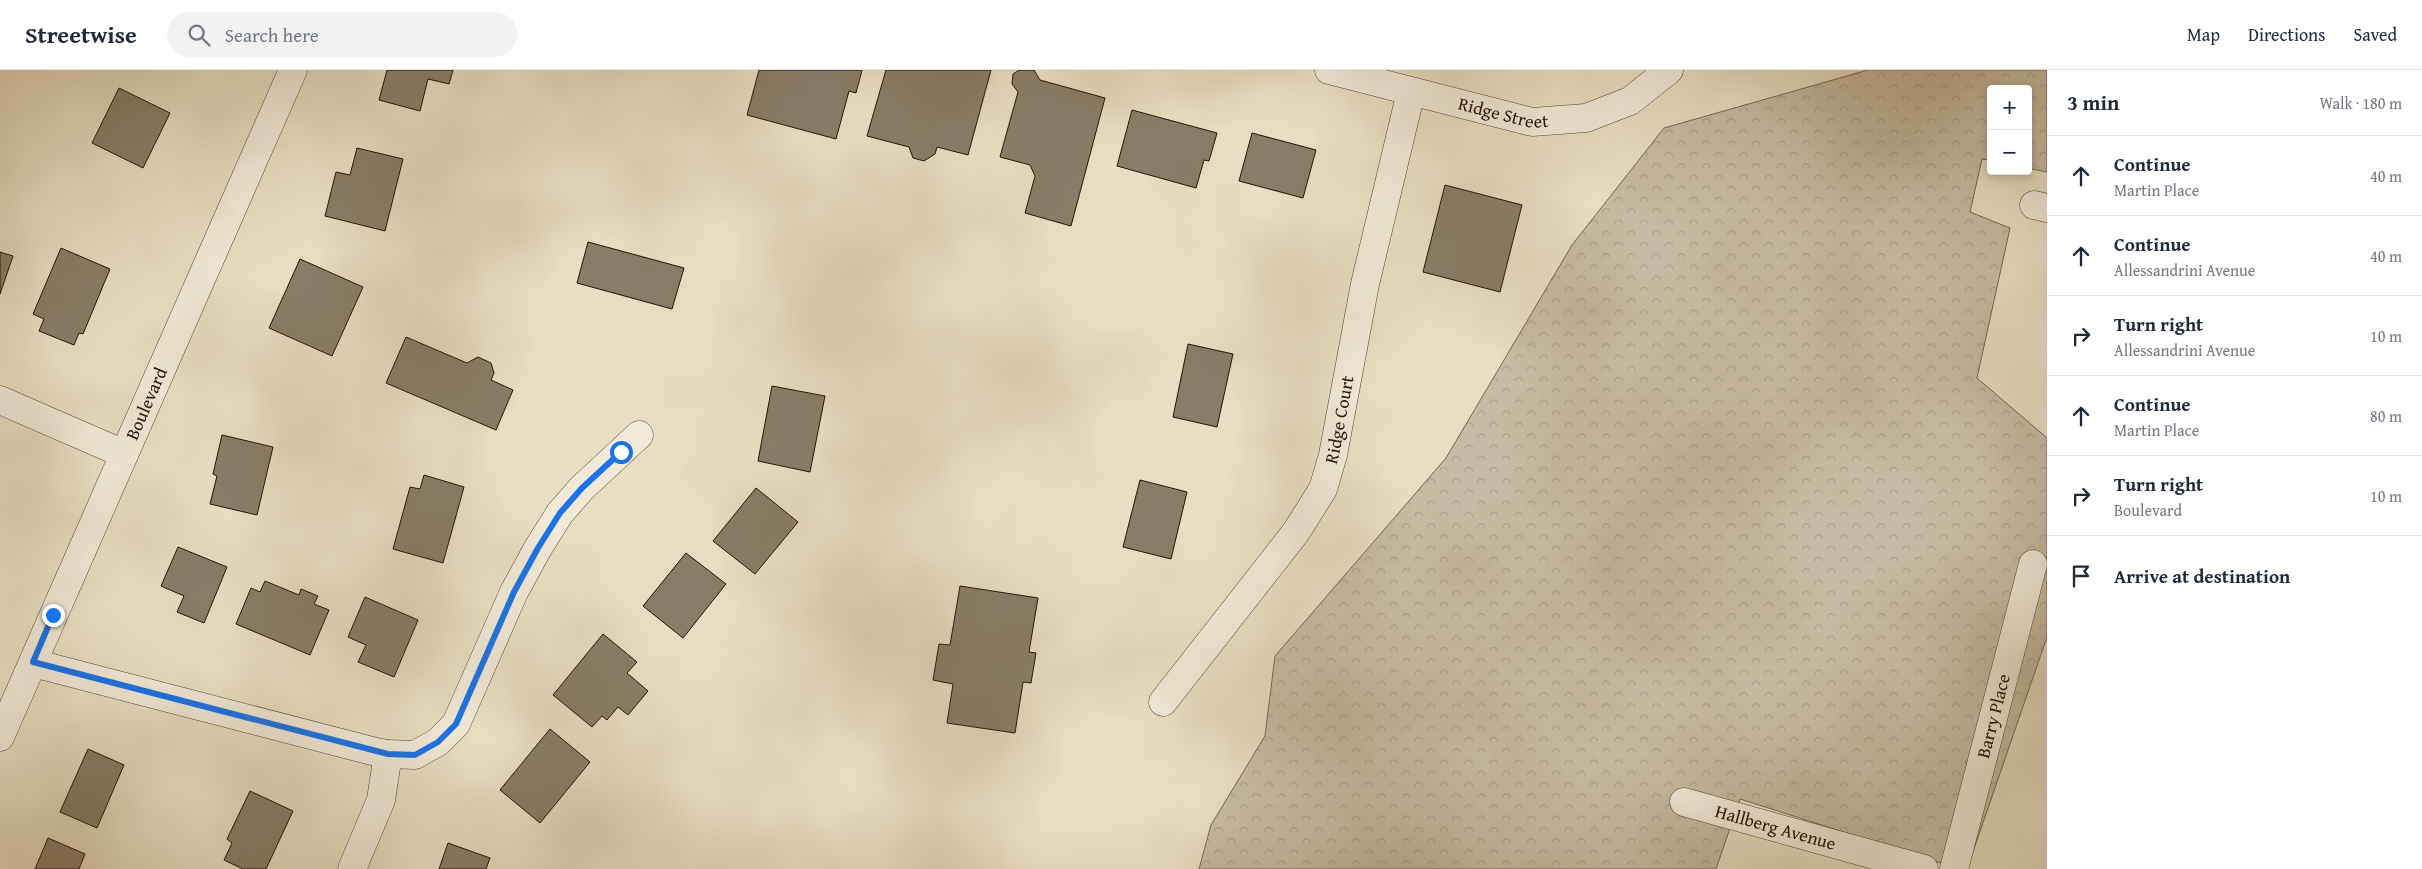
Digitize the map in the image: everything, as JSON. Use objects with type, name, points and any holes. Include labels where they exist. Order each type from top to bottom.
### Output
[{"type":"street","name":"Boulevard","points":[[0,737],[293,70]]},
{"type":"street","name":"Ridge Street","points":[[1329,70],[1532,122],[1586,118],[1630,102],[1669,70]]},
{"type":"street","name":"Ridge Court","points":[[1163,702],[1296,532],[1323,489],[1333,455],[1365,284],[1411,92]]},
{"type":"street","points":[[0,400],[124,454]]},
{"type":"street","points":[[33,662],[388,754],[415,755],[438,742],[456,724],[504,617],[538,548],[560,513],[582,488],[639,435]]},
{"type":"street","name":"Barry Place","points":[[1954,869],[2033,564]]},
{"type":"street","points":[[352,869],[381,800],[388,754]]},
{"type":"street","name":"Hallberg Avenue","points":[[1684,802],[1924,869]]},
{"type":"green space","points":[[1868,70],[2047,70],[2047,172],[2032,169],[2032,85],[1987,85],[1987,160],[1982,159],[1970,212],[2010,228],[1977,378],[2047,438],[2047,637],[1967,869],[1960,869],[1740,799],[1716,869],[1199,869],[1211,825],[1265,736],[1275,656],[1446,458],[1572,245],[1664,128]]},
{"type":"building","points":[[387,70],[453,70],[449,84],[428,79],[420,111],[379,100]]},
{"type":"building","points":[[759,70],[862,70],[856,93],[849,91],[836,139],[747,115]]},
{"type":"building","points":[[886,70],[991,70],[968,155],[937,147],[935,154],[924,161],[913,158],[909,147],[867,136]]},
{"type":"building","points":[[1019,70],[1034,70],[1040,80],[1105,98],[1071,226],[1025,213],[1035,176],[1030,165],[1000,157],[1018,92],[1012,84],[1013,74]]},
{"type":"building","points":[[119,88],[170,113],[143,168],[92,143]]},
{"type":"building","points":[[1132,110],[1217,133],[1209,161],[1204,160],[1196,188],[1117,166]]},
{"type":"building","points":[[1252,133],[1316,150],[1303,198],[1239,181]]},
{"type":"building","points":[[357,148],[403,159],[385,231],[325,216],[336,172],[350,175]]},
{"type":"building","points":[[1445,185],[1522,205],[1500,292],[1423,272]]},
{"type":"building","points":[[588,242],[684,268],[672,309],[577,283]]},
{"type":"building","points":[[61,248],[110,269],[83,334],[79,333],[74,345],[39,331],[44,319],[33,314]]},
{"type":"building","points":[[0,252],[13,256],[0,294]]},
{"type":"building","points":[[300,259],[363,287],[332,356],[269,328]]},
{"type":"building","points":[[406,337],[467,363],[478,357],[491,363],[494,373],[491,380],[513,390],[496,430],[386,383]]},
{"type":"building","points":[[1188,344],[1233,354],[1217,427],[1173,417]]},
{"type":"building","points":[[772,386],[825,396],[810,472],[758,461]]},
{"type":"building","points":[[222,435],[273,447],[257,515],[210,504],[217,476],[213,474]]},
{"type":"building","points":[[424,475],[464,487],[443,563],[393,549],[410,487],[420,489]]},
{"type":"building","points":[[1140,480],[1187,492],[1171,559],[1123,547]]},
{"type":"building","points":[[756,488],[798,522],[755,574],[713,541]]},
{"type":"building","points":[[178,547],[227,567],[204,623],[177,612],[184,596],[161,586]]},
{"type":"building","points":[[686,553],[726,584],[683,638],[643,606]]},
{"type":"building","points":[[265,581],[299,595],[301,589],[318,596],[314,604],[329,610],[310,655],[236,624],[251,588],[260,592]]},
{"type":"building","points":[[960,586],[1038,598],[1029,652],[1036,653],[1031,683],[1023,682],[1015,733],[947,723],[953,684],[933,680],[939,644],[950,645]]},
{"type":"building","points":[[365,597],[418,620],[394,677],[358,662],[366,645],[348,637]]},
{"type":"building","points":[[603,634],[637,662],[627,673],[648,691],[628,715],[618,707],[607,720],[602,716],[592,727],[553,695]]},
{"type":"building","points":[[550,729],[590,762],[540,823],[500,790]]},
{"type":"building","points":[[88,749],[124,765],[97,828],[60,812]]},
{"type":"building","points":[[250,791],[293,811],[266,869],[243,869],[224,860],[232,843],[227,839]]},
{"type":"building","points":[[48,838],[85,854],[79,869],[35,869]]},
{"type":"building","points":[[448,843],[490,858],[486,869],[439,869]]},
{"type":"route","points":[[53,615],[33,662],[388,754],[415,755],[438,742],[456,724],[514,592],[538,548],[560,513],[582,488],[621,452]]}]
